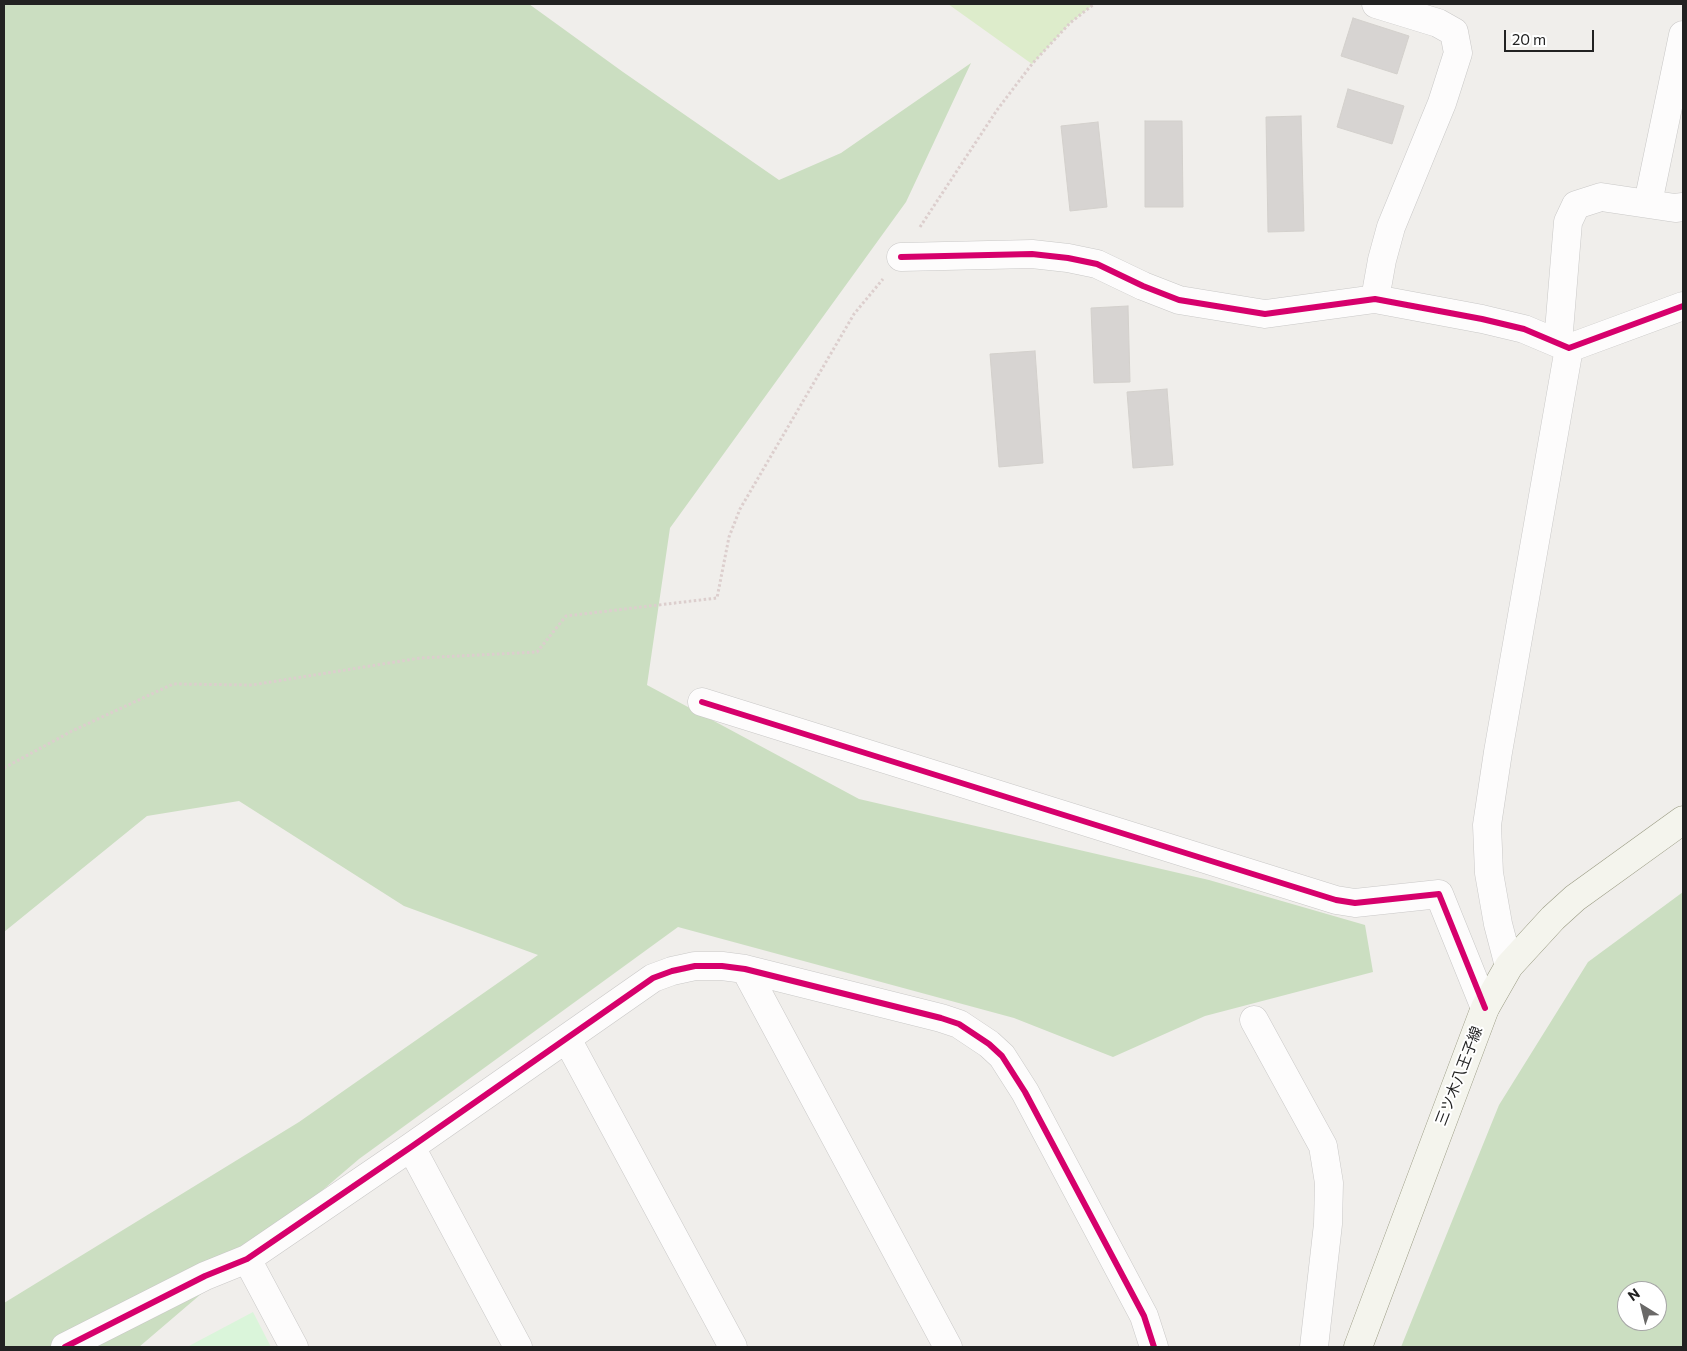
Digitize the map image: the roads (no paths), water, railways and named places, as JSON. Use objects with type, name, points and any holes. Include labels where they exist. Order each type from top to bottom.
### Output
[{"type":"main road","name":"三ツ木八王子線","points":[[1358,1347],[1485,1008],[1509,966],[1553,918],[1575,898],[1683,820]]},
{"type":"street","points":[[1375,299],[1382,260],[1391,227],[1442,103],[1458,53],[1454,32],[1438,23],[1376,4]]},
{"type":"street","points":[[1648,203],[1683,35]]},
{"type":"street","points":[[1509,966],[1498,924],[1489,873],[1487,825],[1564,345],[1568,222],[1576,205],[1602,197],[1674,208],[1683,207]]},
{"type":"street","points":[[901,256],[1032,254],[1068,258],[1097,264],[1179,300],[1266,314],[1375,299],[1508,325],[1524,329],[1564,345],[1683,306]]},
{"type":"street","points":[[702,702],[1336,900],[1355,903],[1439,894],[1485,1008]]},
{"type":"street","points":[[64,1347],[205,1276],[246,1258],[568,1039],[653,978],[672,971],[695,966],[745,968],[941,1018],[959,1024],[989,1044],[1002,1056],[1025,1092],[1144,1316],[1152,1346]]},
{"type":"street","points":[[745,968],[948,1347]]},
{"type":"street","points":[[1254,1020],[1323,1146],[1329,1183],[1328,1224],[1314,1347]]},
{"type":"street","points":[[568,1039],[733,1347]]},
{"type":"street","points":[[411,1147],[518,1347]]},
{"type":"street","points":[[246,1258],[294,1347]]}]
